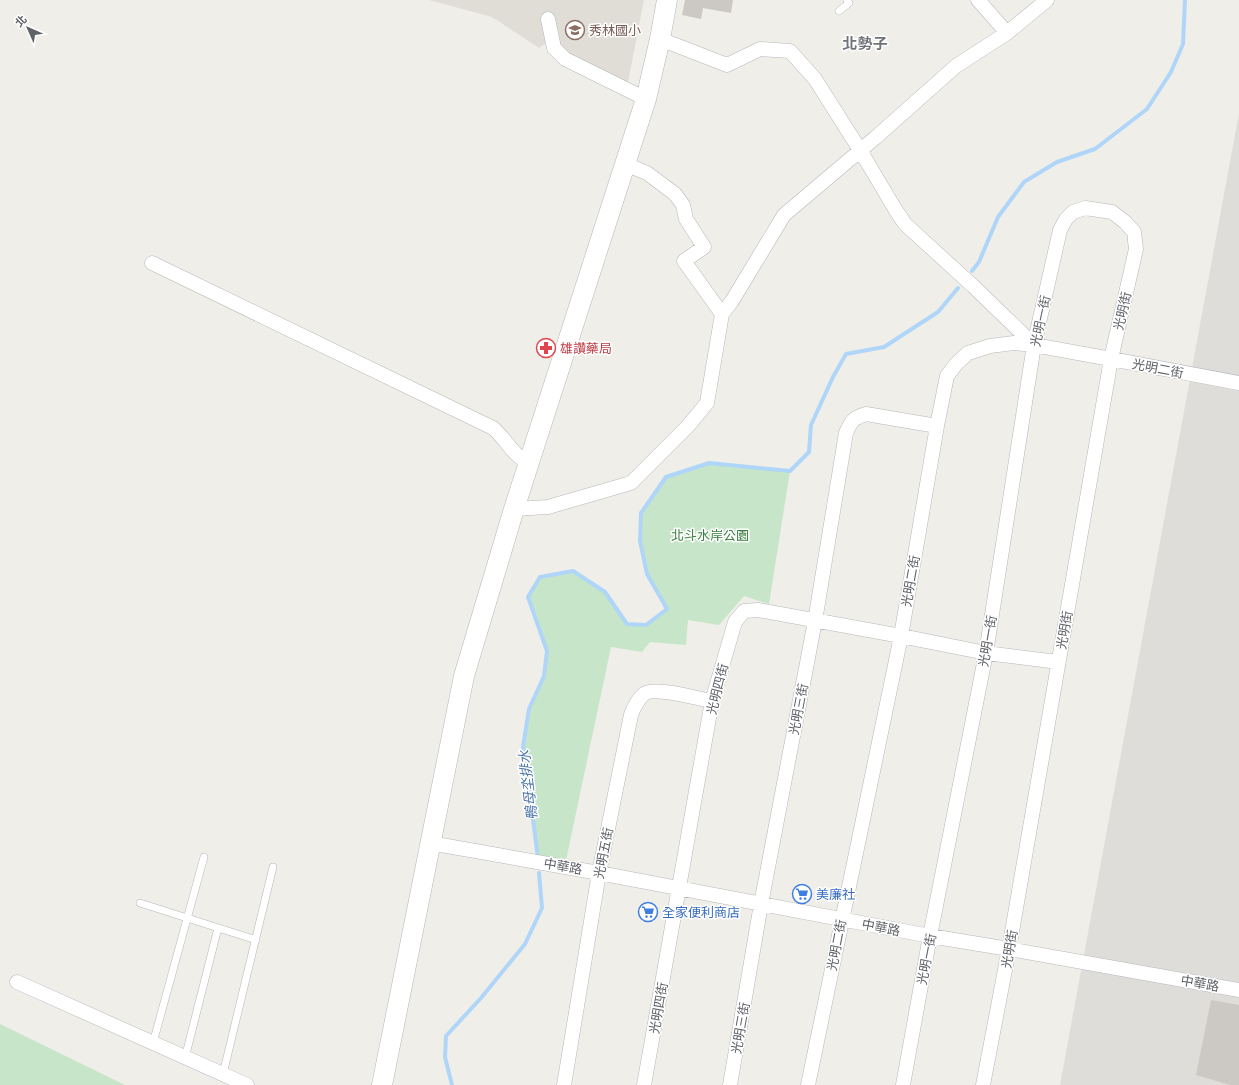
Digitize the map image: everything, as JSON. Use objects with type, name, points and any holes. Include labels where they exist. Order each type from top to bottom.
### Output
[{"type":"main road","points":[[382,1085],[464,676],[514,509],[646,99],[668,0]]},
{"type":"street","points":[[978,0],[1007,32]]},
{"type":"street","points":[[514,509],[548,507],[631,482],[688,426],[707,402],[722,314],[732,301],[784,215],[956,66],[1007,32],[1047,0]]},
{"type":"street","points":[[548,19],[554,48],[565,59],[646,99]]},
{"type":"street","points":[[660,39],[727,66],[760,49],[790,51],[815,79],[860,150],[894,209],[905,224],[973,286],[1034,345]]},
{"type":"street","points":[[625,164],[647,173],[675,194],[683,205],[686,219],[704,247],[684,261],[722,314]]},
{"type":"street","name":"光明一街","points":[[903,1085],[930,936],[986,653],[1034,345],[1060,230],[1066,219],[1073,212],[1085,208]]},
{"type":"street","name":"光明街","points":[[983,1085],[1009,949],[1111,359],[1136,249],[1134,232],[1125,222],[1112,212],[1085,208]]},
{"type":"street","points":[[152,263],[493,428],[502,436],[513,452],[521,460],[529,463]]},
{"type":"street","name":"光明二街","points":[[808,1085],[901,636],[947,376],[956,364],[968,353],[990,346],[1014,343],[1034,345],[1239,383]]},
{"type":"street","name":"光明三街","points":[[730,1085],[761,904],[815,621],[846,433],[849,424],[856,417],[866,414],[937,426]]},
{"type":"street","name":"光明四街","points":[[644,1085],[712,701],[735,622],[744,611],[758,610],[986,653],[1058,662]]},
{"type":"street","name":"光明五街","points":[[564,1085],[599,873],[631,715],[636,704],[645,693],[657,690],[712,701]]},
{"type":"street","name":"中華路","points":[[430,843],[599,873],[930,936],[1239,990]]},
{"type":"street","points":[[17,982],[247,1085]]},
{"type":"lane","points":[[839,11],[849,3],[847,0]]},
{"type":"lane","points":[[153,1043],[186,918],[204,857]]},
{"type":"lane","points":[[223,1074],[273,867]]},
{"type":"lane","points":[[140,903],[256,940]]},
{"type":"lane","points":[[185,1058],[218,928]]},
{"type":"shaded area","name":"秀林國小","points":[[429,0],[644,0],[628,82],[572,68],[548,42],[539,48],[492,17]]},
{"type":"shaded area","points":[[1239,113],[1239,1085],[1060,1085]]},
{"type":"green space","name":"北斗水岸公園","points":[[709,463],[790,471],[769,604],[744,596],[719,625],[688,620],[686,645],[650,642],[642,652],[611,647],[565,865],[538,860],[523,747],[529,711],[544,675],[547,651],[528,597],[540,577],[573,572],[605,592],[627,624],[646,625],[667,609],[647,574],[640,535],[641,513],[666,477]]},
{"type":"green space","points":[[0,1024],[125,1085],[0,1085]]},
{"type":"building","points":[[685,0],[733,0],[731,13],[703,8],[701,19],[682,15]]},
{"type":"building","points":[[1211,1000],[1239,1005],[1239,1085],[1230,1085],[1196,1075]]},
{"type":"waterway","name":"鴨母坔排水","points":[[972,271],[979,262],[998,217],[1024,182],[1057,162],[1095,149],[1147,109],[1171,72],[1183,44],[1185,0]]},
{"type":"waterway","name":"鴨母坔排水","points":[[538,859],[523,747],[529,709],[544,676],[547,651],[528,597],[540,577],[573,571],[605,592],[627,624],[646,625],[667,609],[647,574],[640,541],[641,513],[666,477],[709,463],[790,471],[809,452],[811,425],[833,377],[846,354],[884,347],[938,312],[958,288]]},
{"type":"waterway","name":"鴨母坔排水","points":[[452,1085],[445,1057],[446,1036],[481,998],[525,944],[542,908],[539,873]]},
{"type":"place","name":"秀林國小","points":[[575,30]]},
{"type":"place","name":"雄讚藥局","points":[[546,348]]},
{"type":"place","name":"美廉社","points":[[802,894]]},
{"type":"place","name":"全家便利商店","points":[[648,912]]},
{"type":"district","name":"北勢子","points":[[865,44]]}]
